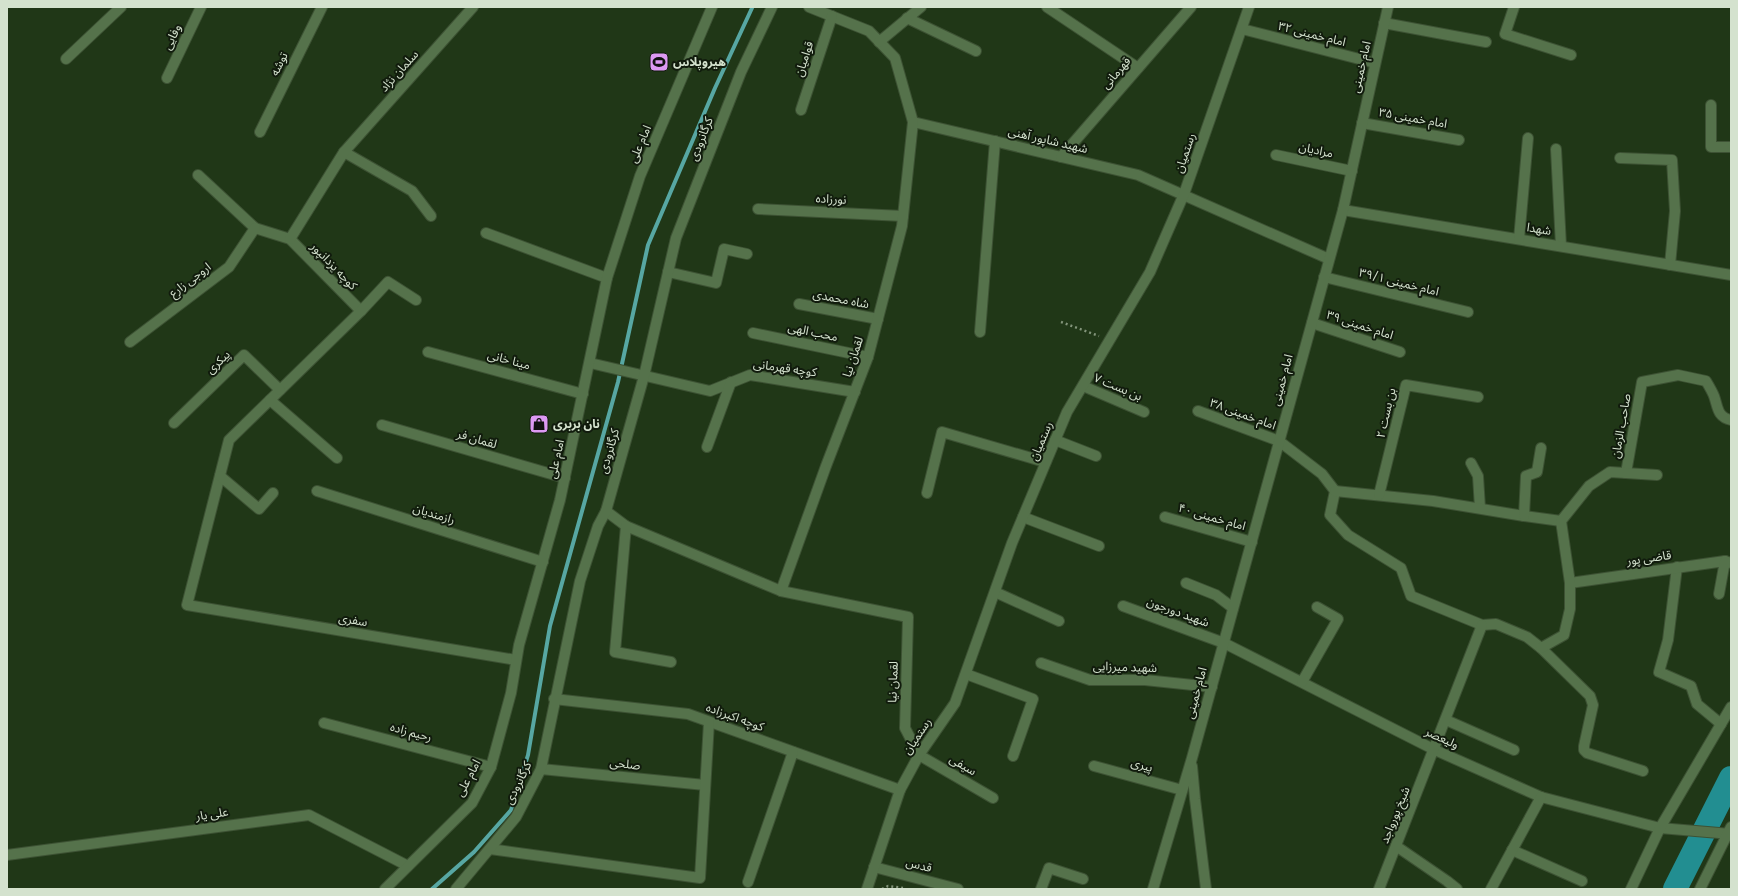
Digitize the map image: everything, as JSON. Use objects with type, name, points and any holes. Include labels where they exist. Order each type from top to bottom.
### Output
[{"type":"street","points":[[66,58],[121,7]]},
{"type":"street","name":"وفایی","points":[[167,78],[201,7]]},
{"type":"street","name":"توشه","points":[[260,132],[322,7]]},
{"type":"street","name":"سلمان نژاد","points":[[290,239],[344,152],[473,7]]},
{"type":"street","name":"امام علی","points":[[385,889],[472,803],[491,767],[511,693],[516,660],[565,478],[607,278],[640,176],[712,7]]},
{"type":"street","name":"کرگانرودی","points":[[456,889],[516,817],[541,769],[554,699],[580,581],[598,526],[606,510],[644,376],[676,238],[741,72],[772,7]]},
{"type":"street","points":[[809,7],[869,31],[895,58],[913,122]]},
{"type":"street","points":[[879,42],[921,7]]},
{"type":"street","points":[[1046,7],[1138,68]]},
{"type":"street","name":"قهرمانی","points":[[1061,157],[1191,7]]},
{"type":"street","name":"رستمیان","points":[[867,889],[900,790],[919,755],[955,703],[1023,517],[1067,412],[1150,272],[1184,194],[1250,7]]},
{"type":"street","name":"امام خمینی","points":[[1153,889],[1212,687],[1343,210],[1388,7]]},
{"type":"street","points":[[1514,7],[1505,34],[1571,55]]},
{"type":"street","name":"قوامیان","points":[[801,110],[832,16]]},
{"type":"street","points":[[907,18],[976,51]]},
{"type":"street","points":[[1384,23],[1486,42]]},
{"type":"street","name":"امام خمینی ۳۲","points":[[1242,29],[1375,63]]},
{"type":"street","points":[[1711,105],[1711,147],[1731,147]]},
{"type":"street","name":"شهید شاپور آهنی","points":[[913,122],[1138,175],[1329,259]]},
{"type":"street","name":"لقمان نیا","points":[[781,591],[826,466],[868,357],[902,226],[913,122]]},
{"type":"street","name":"امام خمینی ۳۵","points":[[1362,123],[1459,140]]},
{"type":"street","points":[[1519,239],[1528,138]]},
{"type":"street","points":[[980,332],[996,141]]},
{"type":"street","points":[[1556,149],[1560,246]]},
{"type":"street","points":[[344,152],[412,192],[431,216]]},
{"type":"street","name":"مرادیان","points":[[1276,155],[1352,171]]},
{"type":"street","points":[[1620,158],[1672,160],[1675,211],[1670,265]]},
{"type":"street","points":[[198,175],[255,228],[290,239]]},
{"type":"street","name":"نورزاده","points":[[758,209],[903,216]]},
{"type":"street","name":"شهدا","points":[[1343,210],[1731,275]]},
{"type":"street","name":"اروجی زارع","points":[[130,342],[229,267],[255,228]]},
{"type":"street","points":[[486,233],[607,278]]},
{"type":"street","name":"کوچه یزدانپور","points":[[290,239],[361,311]]},
{"type":"street","points":[[668,272],[716,283],[724,249],[747,254]]},
{"type":"street","name":"امام خمینی ۳۹/۱","points":[[1324,277],[1468,312]]},
{"type":"street","points":[[273,493],[259,509],[220,476],[229,440],[361,311],[388,282],[416,300]]},
{"type":"street","name":"شاه محمدی","points":[[799,304],[878,319]]},
{"type":"street","name":"امام خمینی ۳۹","points":[[1312,323],[1400,352]]},
{"type":"street","name":"محب الهی","points":[[753,333],[868,357]]},
{"type":"street","name":"مینا خانی","points":[[428,352],[583,394]]},
{"type":"street","name":"پیکری","points":[[174,423],[244,355],[280,390]]},
{"type":"street","name":"کوچه قهرمانی","points":[[590,363],[710,391],[750,375],[855,392]]},
{"type":"street","name":"صاحب الزمان","points":[[1626,473],[1642,382],[1678,375],[1706,381],[1714,395],[1718,411],[1725,419],[1731,420]]},
{"type":"street","points":[[707,447],[731,382]]},
{"type":"street","name":"بن بست ۷","points":[[1083,386],[1144,412]]},
{"type":"street","name":"بن بست ۲","points":[[1379,495],[1406,386],[1478,398]]},
{"type":"street","points":[[270,400],[337,458]]},
{"type":"street","name":"امام خمینی ۳۸","points":[[1198,411],[1279,441],[1322,474],[1335,491]]},
{"type":"street","name":"لقمان فر","points":[[382,425],[565,478]]},
{"type":"street","points":[[927,493],[942,432],[1045,462]]},
{"type":"street","points":[[1055,440],[1096,456]]},
{"type":"street","points":[[1524,516],[1526,476],[1537,472],[1540,448]]},
{"type":"street","points":[[1471,463],[1478,476],[1480,508]]},
{"type":"street","points":[[1541,648],[1564,635],[1570,609],[1570,583],[1561,521],[1589,486],[1610,472],[1657,475]]},
{"type":"street","name":"سفری","points":[[220,476],[187,605],[516,660]]},
{"type":"street","name":"رازمندیان","points":[[317,491],[543,562]]},
{"type":"street","points":[[1561,521],[1433,501],[1335,491],[1330,515],[1348,536],[1401,568],[1411,596],[1482,625],[1496,624],[1527,637],[1541,648],[1590,696],[1592,700],[1593,705],[1584,750],[1587,753],[1643,770]]},
{"type":"street","name":"لقمان نیا","points":[[606,510],[626,526],[781,591],[908,617],[905,728],[919,755]]},
{"type":"street","points":[[1023,517],[1099,546]]},
{"type":"street","name":"امام خمینی ۴۰","points":[[1165,517],[1252,542]]},
{"type":"street","points":[[626,526],[615,652],[671,662]]},
{"type":"street","points":[[1719,594],[1728,562]]},
{"type":"street","name":"قاضی پور","points":[[1570,583],[1728,562]]},
{"type":"street","points":[[1677,568],[1668,640],[1660,672],[1691,686],[1697,704],[1721,724]]},
{"type":"street","points":[[1186,583],[1216,595],[1233,608]]},
{"type":"street","points":[[995,592],[1059,621]]},
{"type":"street","name":"شهید دورجون","points":[[1123,606],[1224,643]]},
{"type":"street","points":[[1302,682],[1338,619],[1317,607]]},
{"type":"street","name":"شیخ پورواجد","points":[[1380,889],[1435,750],[1482,625]]},
{"type":"street","name":"ولیعصر","points":[[1224,643],[1435,750],[1541,797],[1660,828],[1730,831]]},
{"type":"street","name":"شهید میرزایی","points":[[1041,663],[1090,680],[1145,680],[1212,687]]},
{"type":"street","points":[[966,674],[1033,699],[1013,756]]},
{"type":"street","name":"کوچه اکبرزاده","points":[[554,699],[688,714],[900,790]]},
{"type":"street","points":[[1631,889],[1660,828],[1731,707]]},
{"type":"street","points":[[1446,720],[1514,750]]},
{"type":"street","points":[[490,848],[700,878],[709,722]]},
{"type":"street","name":"رحیم زاده","points":[[324,723],[491,767]]},
{"type":"street","points":[[748,882],[793,752]]},
{"type":"street","name":"سیفی","points":[[919,755],[993,798]]},
{"type":"street","name":"امام خمینی","points":[[1192,758],[1195,799],[1206,889]]},
{"type":"street","name":"پیری","points":[[1094,766],[1182,790]]},
{"type":"street","name":"صلحی","points":[[541,769],[706,785]]},
{"type":"street","points":[[1491,889],[1541,797]]},
{"type":"street","name":"علی یار","points":[[7,855],[309,814],[408,866]]},
{"type":"street","points":[[1700,889],[1730,831]]},
{"type":"street","points":[[1396,846],[1435,872],[1457,889]]},
{"type":"street","points":[[1512,850],[1582,881]]},
{"type":"street","name":"قدس","points":[[874,867],[958,889]]},
{"type":"street","points":[[1041,889],[1049,868],[1083,879]]},
{"type":"path","points":[[1061,322],[1109,340]]},
{"type":"path","points":[[882,889],[888,886],[907,889]]},
{"type":"waterway","points":[[432,889],[474,852],[511,810],[528,755],[550,626],[618,382],[648,245],[715,88],[752,8]]},
{"type":"waterway","points":[[1675,889],[1731,778]]},
{"type":"place","name":"هیروپلاس","points":[[659,62]]},
{"type":"place","name":"نان بربری","points":[[539,424]]}]
